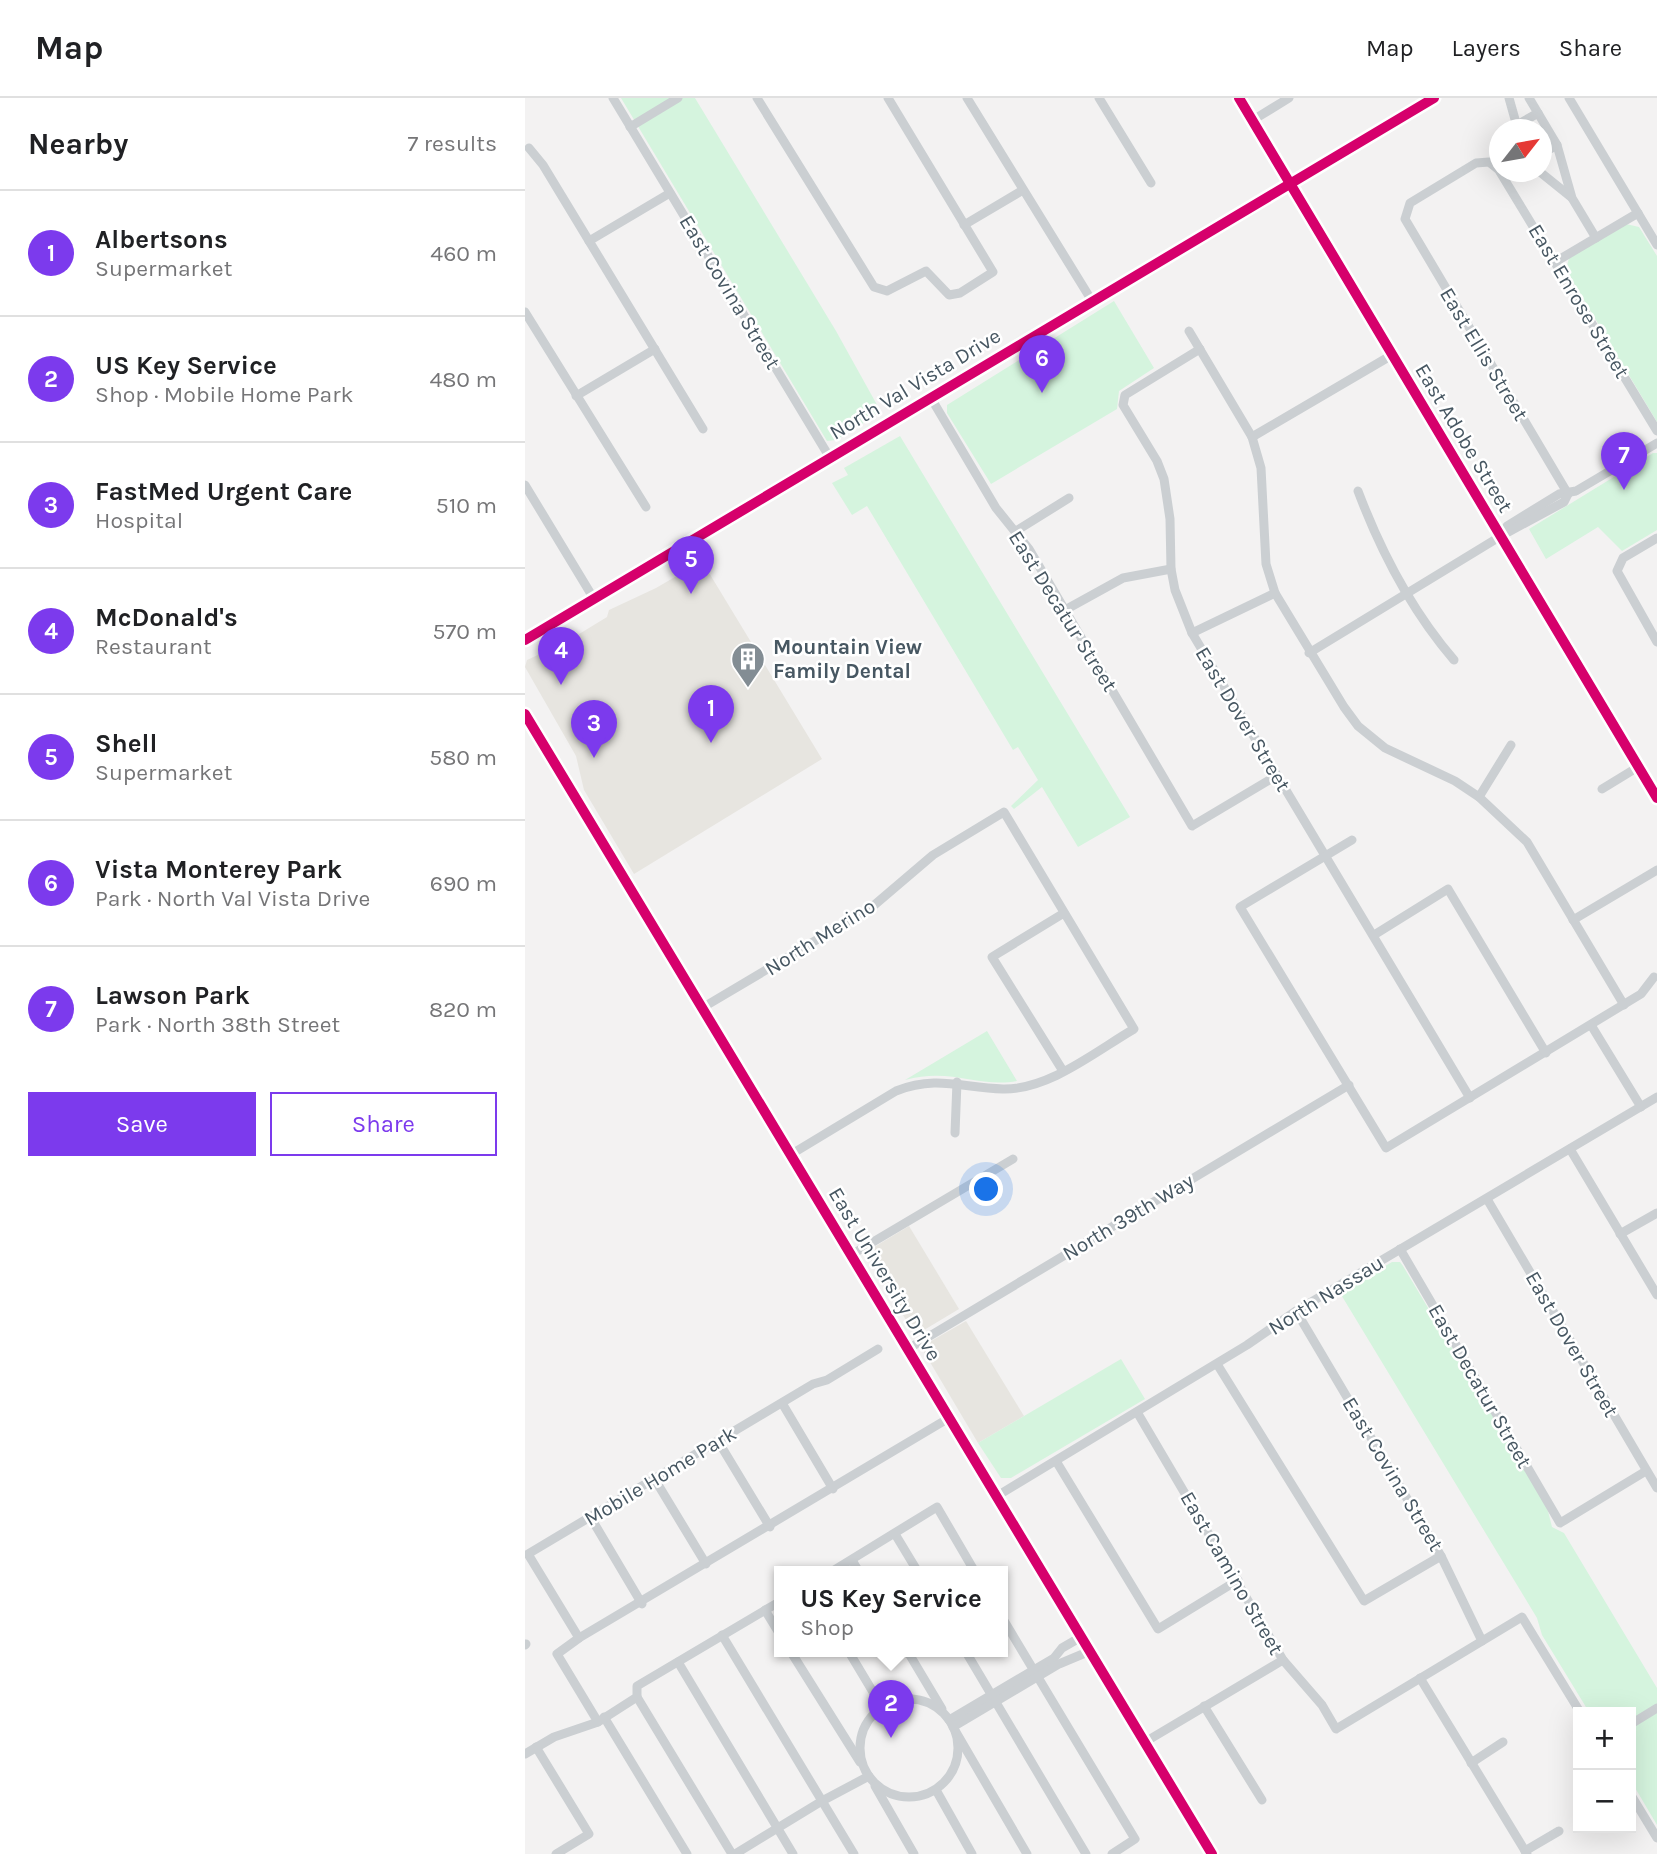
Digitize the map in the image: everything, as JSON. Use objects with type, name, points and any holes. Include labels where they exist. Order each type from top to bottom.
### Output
[{"type":"main road","name":"East Adobe Street","points":[[1240,98],[1657,798]]},
{"type":"main road","name":"North Val Vista Drive","points":[[525,640],[1434,98]]},
{"type":"main road","name":"East University Drive","points":[[525,714],[1212,1854]]},
{"type":"street","name":"East Covina Street","points":[[613,98],[830,457]]},
{"type":"street","points":[[630,127],[678,98]]},
{"type":"street","points":[[757,98],[874,288],[881,291],[926,271],[933,275],[949,295],[960,293],[993,272],[888,98]]},
{"type":"street","points":[[967,98],[1092,301]]},
{"type":"street","points":[[1099,98],[1151,183]]},
{"type":"street","points":[[1253,120],[1289,98]]},
{"type":"street","points":[[1509,98],[1516,119]]},
{"type":"street","points":[[1529,98],[1557,145],[1572,198],[1596,238]]},
{"type":"street","points":[[1569,98],[1657,245]]},
{"type":"street","points":[[1529,119],[1538,113]]},
{"type":"street","points":[[1552,148],[1557,145]]},
{"type":"street","points":[[529,148],[543,166],[703,429]]},
{"type":"street","name":"East Enrose Street","points":[[1405,212],[1411,203],[1476,163],[1489,162]]},
{"type":"street","name":"East Enrose Street","points":[[1507,182],[1657,431]]},
{"type":"street","points":[[1552,182],[1572,198]]},
{"type":"street","points":[[964,225],[1023,190]]},
{"type":"street","points":[[589,241],[670,194]]},
{"type":"street","name":"East Ellis Street","points":[[1405,212],[1406,223],[1569,495]]},
{"type":"street","points":[[1555,262],[1638,213]]},
{"type":"street","points":[[525,312],[646,507]]},
{"type":"street","points":[[1189,331],[1252,437],[1261,468],[1266,564],[1275,593],[1309,653],[1344,707],[1371,738],[1479,797],[1527,842],[1624,1005]]},
{"type":"street","points":[[576,396],[655,349]]},
{"type":"street","name":"East Dover Street","points":[[1200,349],[1125,395],[1123,405],[1157,461],[1164,479],[1175,590],[1192,633],[1470,1098]]},
{"type":"street","points":[[1252,437],[1392,355]]},
{"type":"street","name":"East Decatur Street","points":[[931,398],[996,508],[1016,531],[1065,610],[1192,826],[1276,776]]},
{"type":"street","points":[[1309,653],[1539,512],[1559,494],[1569,495],[1657,443]]},
{"type":"street","points":[[525,485],[594,598]]},
{"type":"street","points":[[1358,491],[1378,544],[1406,594],[1454,660]]},
{"type":"street","points":[[1016,531],[1069,498]]},
{"type":"street","points":[[1657,538],[1623,558],[1617,570],[1657,642]]},
{"type":"street","points":[[1065,610],[1123,578],[1171,569]]},
{"type":"street","points":[[1192,633],[1275,593]]},
{"type":"street","points":[[1479,797],[1511,745]]},
{"type":"street","points":[[1602,789],[1638,767]]},
{"type":"street","name":"North Merino","points":[[702,1008],[872,907],[933,855],[1004,812],[1064,913]]},
{"type":"street","points":[[1352,840],[1240,907],[1386,1148],[1624,1005],[1641,994],[1654,977]]},
{"type":"street","points":[[1573,920],[1657,870]]},
{"type":"street","points":[[1374,935],[1448,889],[1546,1053]]},
{"type":"street","points":[[790,1155],[896,1091],[915,1084],[957,1082],[1003,1089],[1032,1086],[1063,1071],[1134,1029],[1064,913],[992,957],[1063,1071]]},
{"type":"street","points":[[1591,1026],[1641,1107]]},
{"type":"street","points":[[955,1133],[957,1082]]},
{"type":"street","name":"North 39th Way","points":[[908,1349],[1349,1086]]},
{"type":"street","name":"North Nassau","points":[[997,1496],[1217,1364],[1296,1311],[1657,1097]]},
{"type":"street","points":[[1570,1149],[1657,1296]]},
{"type":"street","points":[[851,1255],[1013,1159]]},
{"type":"street","name":"East Dover Street","points":[[1487,1199],[1657,1488]]},
{"type":"street","points":[[1620,1234],[1657,1213]]},
{"type":"street","name":"East Decatur Street","points":[[1400,1249],[1560,1523],[1646,1471]]},
{"type":"street","name":"East Covina Street","points":[[1296,1311],[1441,1556],[1482,1641]]},
{"type":"street","name":"Mobile Home Park","points":[[579,1638],[528,1554],[718,1440],[878,1349]]},
{"type":"street","points":[[1217,1364],[1364,1601],[1441,1556]]},
{"type":"street","points":[[782,1403],[832,1489]]},
{"type":"street","name":"East Camino Street","points":[[1137,1412],[1283,1660],[1322,1705],[1336,1729],[1420,1678]]},
{"type":"street","points":[[687,1854],[557,1654],[579,1638],[642,1604],[949,1418]]},
{"type":"street","points":[[718,1440],[770,1527]]},
{"type":"street","points":[[1056,1461],[1158,1629],[1238,1580]]},
{"type":"street","points":[[654,1478],[706,1564]]},
{"type":"street","points":[[842,1566],[937,1507],[971,1566]]},
{"type":"street","points":[[591,1518],[642,1604]]},
{"type":"street","points":[[895,1534],[914,1566]]},
{"type":"street","points":[[852,1560],[856,1566]]},
{"type":"street","points":[[774,1605],[637,1686],[637,1698],[734,1854],[869,1776]]},
{"type":"street","points":[[765,1610],[774,1625]]},
{"type":"street","points":[[1559,1832],[1526,1852],[1420,1678],[1523,1618],[1577,1707]]},
{"type":"street","points":[[1008,1628],[1135,1839],[1112,1854]]},
{"type":"street","points":[[722,1635],[854,1854]]},
{"type":"street","points":[[949,1720],[993,1699],[1035,1674],[1081,1637]]},
{"type":"street","points":[[1035,1674],[1090,1651]]},
{"type":"street","points":[[794,1657],[914,1854]]},
{"type":"street","points":[[852,1657],[882,1707]]},
{"type":"street","points":[[911,1657],[1027,1854]]},
{"type":"street","points":[[969,1657],[1086,1854]]},
{"type":"street","points":[[1145,1742],[1283,1660]]},
{"type":"street","points":[[678,1662],[793,1854]]},
{"type":"street","points":[[525,1754],[554,1737],[601,1720],[637,1698]]},
{"type":"street","points":[[914,1699],[931,1704],[949,1720],[958,1740],[956,1761],[946,1780],[936,1790],[922,1796],[900,1796],[879,1787],[869,1776],[861,1754],[863,1731],[882,1707],[897,1700],[914,1699]]},
{"type":"street","points":[[1205,1706],[1262,1800]]},
{"type":"street","points":[[1636,1721],[1657,1708]]},
{"type":"street","points":[[1471,1763],[1503,1742]]},
{"type":"street","points":[[536,1747],[589,1834],[556,1854]]},
{"type":"street","points":[[936,1790],[972,1854]]},
{"type":"street","points":[[1636,1803],[1657,1838]]},
{"type":"shaded area","points":[[697,553],[822,759],[634,874],[584,790],[576,756],[525,667],[527,660],[566,642],[607,617],[609,610],[656,588],[699,563]]},
{"type":"shaded area","points":[[909,1226],[959,1309],[919,1333],[913,1332],[866,1252]]},
{"type":"shaded area","points":[[966,1321],[1024,1416],[978,1443],[924,1352],[926,1344]]},
{"type":"green space","points":[[621,98],[695,98],[836,331],[881,412],[836,440],[827,441]]},
{"type":"green space","points":[[1626,224],[1639,227],[1657,256],[1657,422],[1566,270],[1569,258]]},
{"type":"green space","points":[[1114,301],[1154,368],[1119,391],[1117,409],[991,484],[947,413],[947,405]]},
{"type":"green space","points":[[900,436],[1130,817],[1078,847],[1042,787],[1014,809],[1011,806],[1038,780],[1018,747],[1013,750],[867,506],[852,515],[832,483],[848,475],[844,468]]},
{"type":"green space","points":[[1657,453],[1657,530],[1622,551],[1598,527],[1546,559],[1529,529]]},
{"type":"green space","points":[[987,1031],[1017,1081],[990,1082],[950,1076],[905,1080]]},
{"type":"green space","points":[[1392,1262],[1400,1262],[1547,1507],[1552,1527],[1564,1533],[1657,1688],[1657,1825],[1636,1789],[1636,1707],[1586,1707],[1542,1635],[1537,1618],[1340,1293]]},
{"type":"green space","points":[[1121,1359],[1145,1399],[1011,1478],[1001,1478],[978,1443]]},
{"type":"cycle path","points":[[1239,98],[1657,798]]},
{"type":"cycle path","points":[[525,640],[1434,98]]},
{"type":"cycle path","points":[[525,714],[1212,1854]]},
{"type":"place","name":"Vista Monterey Park","points":[[1042,393]]},
{"type":"place","name":"Lawson Park","points":[[1624,490]]},
{"type":"place","name":"Shell","points":[[691,594]]},
{"type":"place","name":"McDonald's","points":[[561,685]]},
{"type":"place","name":"Mountain View Family Dental","points":[[748,689]]},
{"type":"place","name":"Albertsons","points":[[711,743]]},
{"type":"place","name":"FastMed Urgent Care","points":[[594,758]]},
{"type":"place","name":"US Key Service","points":[[891,1738]]}]
